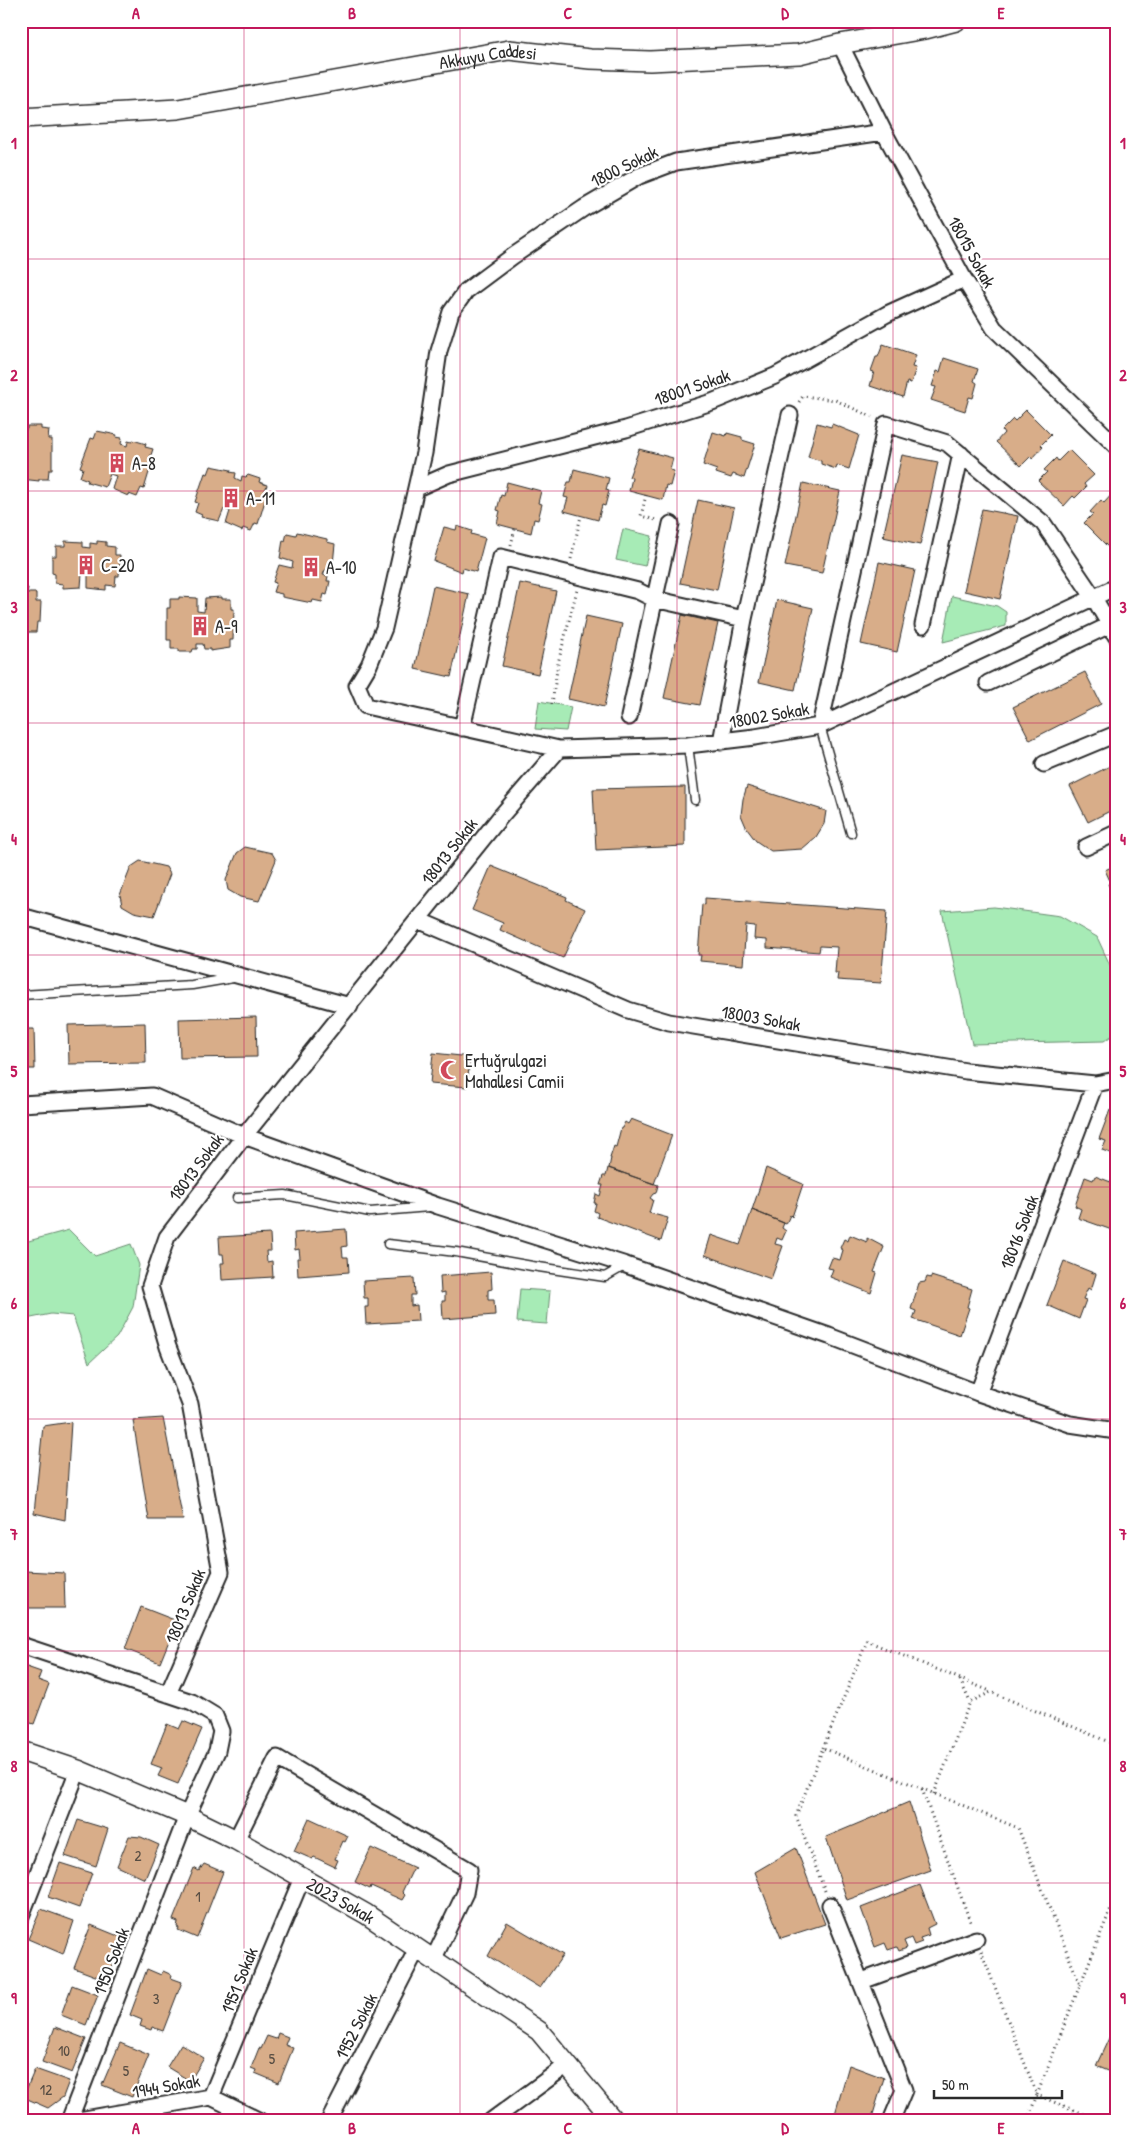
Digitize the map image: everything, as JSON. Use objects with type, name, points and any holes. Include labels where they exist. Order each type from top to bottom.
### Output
[{"type":"street","name":"Akkuyu Caddesi","points":[[21,118],[178,109],[509,50],[590,59],[650,61],[799,54],[840,44],[925,30],[956,21]]},
{"type":"street","name":"18015 Sokak","points":[[840,44],[884,132],[964,279],[994,328],[1116,446]]},
{"type":"street","name":"1800 Sokak","points":[[417,488],[439,351],[452,312],[466,291],[513,256],[584,208],[639,176],[676,162],[884,132]]},
{"type":"street","name":"18001 Sokak","points":[[417,488],[449,474],[626,429],[712,402],[775,376],[887,314],[964,279]]},
{"type":"street","points":[[721,742],[744,620],[790,415]]},
{"type":"street","points":[[820,726],[886,424],[947,443],[1043,523],[1114,627],[988,683]]},
{"type":"street","points":[[923,625],[962,454]]},
{"type":"street","name":"18002 Sokak","points":[[417,488],[384,628],[369,665],[357,685],[366,706],[559,749],[688,745],[721,742],[820,726],[1116,587]]},
{"type":"street","points":[[629,718],[671,524]]},
{"type":"street","points":[[462,728],[500,557],[638,592],[654,600],[744,620]]},
{"type":"street","points":[[1044,764],[1116,734]]},
{"type":"street","name":"18013 Sokak","points":[[168,1694],[221,1572],[190,1404],[168,1347],[150,1286],[167,1237],[244,1136],[501,816],[559,749]]},
{"type":"street","points":[[1086,847],[1116,833]]},
{"type":"street","points":[[21,916],[350,1006]]},
{"type":"street","name":"18003 Sokak","points":[[418,920],[628,1010],[669,1022],[966,1071],[1095,1084],[1116,1080]]},
{"type":"street","name":"18016 Sokak","points":[[978,1393],[1095,1084]]},
{"type":"street","points":[[21,1104],[152,1096],[244,1136],[438,1206],[626,1265],[829,1336],[978,1393],[1070,1424],[1116,1431]]},
{"type":"street","name":"1950 Sokak","points":[[21,1645],[192,1702],[215,1716],[221,1731],[217,1751],[187,1816],[69,2121]]},
{"type":"street","name":"2023 Sokak","points":[[21,1751],[78,1770],[187,1816],[236,1840],[366,1914],[539,2031],[614,2121]]},
{"type":"street","points":[[236,1840],[277,1758],[438,1850],[469,1870],[465,1893],[434,1960]]},
{"type":"street","points":[[21,1916],[78,1770]]},
{"type":"street","name":"1951 Sokak","points":[[211,2097],[302,1878]]},
{"type":"street","points":[[830,1905],[904,2090],[891,2121]]},
{"type":"street","points":[[862,1981],[976,1938]]},
{"type":"street","name":"1952 Sokak","points":[[329,2121],[417,1948]]},
{"type":"street","points":[[495,2120],[567,2065]]},
{"type":"street","name":"1944 Sokak","points":[[73,2121],[211,2097],[260,2121]]},
{"type":"lane","points":[[820,726],[851,833]]},
{"type":"lane","points":[[688,745],[695,800]]},
{"type":"lane","points":[[21,995],[192,985],[242,977]]},
{"type":"lane","points":[[237,1198],[285,1194],[370,1212],[438,1206]]},
{"type":"lane","points":[[388,1244],[456,1252],[605,1277],[626,1265]]},
{"type":"path","points":[[790,415],[803,396],[835,400],[886,424]]},
{"type":"path","points":[[646,495],[641,516],[671,524]]},
{"type":"path","points":[[552,704],[558,663],[568,622],[581,516]]},
{"type":"path","points":[[830,1905],[796,1816],[867,1641],[1116,1745]]},
{"type":"path","points":[[960,1679],[970,1702]]},
{"type":"path","points":[[934,1794],[970,1702],[991,1692]]},
{"type":"path","points":[[823,1748],[1018,1828],[1080,1985]]},
{"type":"path","points":[[1100,2121],[1037,2095],[1116,1896]]},
{"type":"green space","points":[[623,529],[652,536],[645,566],[616,560]]},
{"type":"green space","points":[[952,596],[997,606],[1006,612],[1006,626],[943,642]]},
{"type":"green space","points":[[539,701],[571,707],[566,731],[535,729]]},
{"type":"green space","points":[[994,907],[1060,916],[1097,937],[1116,978],[1116,1033],[1104,1041],[972,1044],[942,911]]},
{"type":"green space","points":[[69,1230],[95,1256],[131,1244],[139,1265],[133,1307],[117,1337],[89,1363],[73,1316],[51,1314],[21,1320],[21,1243]]},
{"type":"green space","points":[[520,1289],[550,1291],[547,1324],[517,1322]]},
{"type":"building","points":[[883,344],[916,355],[912,367],[916,368],[911,383],[907,382],[903,397],[870,386],[874,372],[871,371]]},
{"type":"building","points":[[944,358],[978,369],[974,381],[977,383],[973,398],[969,397],[965,411],[931,400],[936,387],[932,386],[937,371],[940,372]]},
{"type":"building","points":[[1026,410],[1051,435],[1041,445],[1043,447],[1032,459],[1031,456],[1021,466],[996,442],[1004,433],[1002,430]]},
{"type":"building","points":[[817,423],[831,427],[832,424],[859,435],[849,469],[837,465],[836,469],[808,457]]},
{"type":"building","points":[[27,426],[41,426],[41,429],[49,430],[48,439],[52,439],[52,470],[49,470],[48,479],[39,479],[39,481],[21,479],[21,434],[22,429],[27,429]]},
{"type":"building","name":"A-8","points":[[97,431],[117,435],[116,437],[122,438],[121,444],[127,446],[128,441],[132,442],[133,440],[146,444],[145,447],[153,449],[150,458],[153,459],[144,489],[141,488],[137,497],[129,494],[128,496],[112,489],[116,476],[110,474],[105,487],[87,482],[88,480],[80,477],[83,468],[80,467],[91,438],[94,439]]},
{"type":"building","points":[[713,432],[726,436],[727,433],[742,437],[742,440],[755,444],[744,478],[733,474],[731,478],[716,473],[717,470],[703,465]]},
{"type":"building","points":[[639,449],[673,458],[670,470],[674,471],[670,486],[666,485],[663,500],[629,491],[632,478],[629,477]]},
{"type":"building","points":[[1069,450],[1094,475],[1084,484],[1086,487],[1075,498],[1073,496],[1064,506],[1038,481],[1047,472],[1044,470],[1056,458],[1058,461]]},
{"type":"building","points":[[902,455],[938,462],[920,545],[883,537]]},
{"type":"building","name":"A-11","points":[[211,466],[231,470],[230,472],[236,473],[235,478],[241,481],[242,476],[246,477],[248,475],[260,479],[259,482],[267,485],[264,493],[267,494],[258,524],[255,523],[251,531],[243,528],[242,531],[226,524],[230,511],[224,509],[219,521],[201,517],[202,515],[195,512],[198,503],[195,502],[205,473],[208,474]]},
{"type":"building","points":[[574,469],[609,478],[606,490],[609,491],[605,506],[602,505],[598,520],[564,511],[568,498],[564,497],[568,482],[571,482]]},
{"type":"building","points":[[507,482],[541,491],[538,503],[542,504],[538,520],[534,519],[531,533],[497,524],[500,511],[497,510],[501,495],[504,496]]},
{"type":"building","points":[[803,483],[840,491],[822,573],[785,566]]},
{"type":"building","points":[[1114,492],[1116,494],[1116,541],[1109,548],[1084,523],[1093,514],[1090,512],[1101,500],[1104,503]]},
{"type":"building","points":[[698,500],[734,508],[717,590],[680,583]]},
{"type":"building","points":[[982,509],[1018,516],[1000,599],[964,591]]},
{"type":"building","points":[[457,526],[472,531],[471,534],[485,538],[476,572],[463,568],[462,572],[434,561],[444,527],[456,530]]},
{"type":"building","name":"A-10","points":[[297,532],[327,539],[327,542],[335,544],[333,564],[331,564],[330,570],[325,570],[323,575],[328,576],[327,581],[330,581],[327,595],[324,594],[322,602],[313,600],[312,603],[282,597],[282,594],[273,592],[276,583],[273,582],[279,565],[292,568],[293,562],[280,558],[283,540],[285,541],[287,533],[296,535]]},
{"type":"building","name":"C-20","points":[[65,541],[83,542],[83,547],[90,548],[90,543],[97,544],[97,541],[106,542],[106,546],[115,547],[115,555],[120,555],[119,576],[116,576],[115,586],[106,585],[106,590],[88,588],[88,574],[82,574],[81,587],[63,588],[63,584],[55,583],[55,574],[52,573],[52,556],[56,556],[56,546],[65,546]]},
{"type":"building","points":[[879,562],[915,570],[897,652],[861,644]]},
{"type":"building","points":[[520,583],[556,591],[538,674],[502,666]]},
{"type":"building","points":[[433,586],[469,594],[451,677],[415,669]]},
{"type":"building","points":[[21,588],[28,588],[27,593],[36,593],[36,602],[41,602],[40,622],[37,622],[36,632],[28,632],[27,637],[21,637]]},
{"type":"building","name":"A-9","points":[[179,597],[197,598],[197,611],[204,612],[205,598],[222,597],[222,599],[231,599],[231,609],[234,609],[233,640],[230,640],[230,648],[210,651],[210,649],[204,649],[203,644],[197,644],[197,649],[193,649],[192,652],[179,652],[179,649],[171,649],[171,640],[167,640],[167,608],[170,608],[170,599],[179,599]]},
{"type":"building","points":[[777,600],[813,608],[795,690],[759,682]]},
{"type":"building","points":[[682,615],[718,623],[700,705],[664,698]]},
{"type":"building","points":[[586,616],[622,624],[604,707],[568,699]]},
{"type":"building","points":[[1085,672],[1101,704],[1030,740],[1013,707]]},
{"type":"building","points":[[1116,763],[1116,808],[1088,822],[1070,786]]},
{"type":"building","points":[[747,786],[826,811],[824,824],[816,837],[802,849],[771,851],[756,841],[747,829],[741,815]]},
{"type":"building","points":[[685,787],[685,846],[596,850],[593,789]]},
{"type":"building","points":[[245,847],[272,853],[276,860],[259,901],[240,897],[228,890],[226,880],[237,853]]},
{"type":"building","points":[[140,861],[166,867],[170,874],[154,916],[134,912],[122,905],[120,895],[131,867]]},
{"type":"building","points":[[1116,865],[1115,898],[1108,884],[1111,883],[1105,870]]},
{"type":"building","points":[[491,866],[567,897],[566,900],[585,909],[563,958],[500,930],[503,923],[472,910]]},
{"type":"building","points":[[705,898],[887,911],[881,983],[837,980],[838,973],[835,973],[837,947],[820,946],[819,952],[767,948],[767,940],[754,939],[755,926],[746,925],[743,965],[700,961],[701,955],[698,955],[702,904],[705,905]]},
{"type":"building","points":[[256,1017],[257,1057],[180,1058],[179,1019]]},
{"type":"building","points":[[145,1023],[146,1063],[69,1064],[68,1025]]},
{"type":"building","points":[[21,1029],[34,1029],[35,1069],[21,1069]]},
{"type":"building","name":"Ertuğrulgazi Mahallesi Camii","points":[[433,1053],[470,1057],[467,1087],[430,1084]]},
{"type":"building","points":[[1110,1110],[1116,1112],[1116,1155],[1102,1150],[1106,1141],[1099,1139]]},
{"type":"building","points":[[631,1119],[672,1135],[654,1184],[609,1168],[610,1158],[614,1146],[616,1147],[621,1128],[625,1122],[628,1124]]},
{"type":"building","points":[[608,1168],[658,1185],[656,1193],[650,1198],[653,1200],[649,1213],[668,1218],[661,1241],[597,1217],[598,1213],[594,1211],[596,1194],[600,1196],[603,1185],[600,1185],[603,1176],[606,1176]]},
{"type":"building","points":[[766,1168],[803,1184],[792,1217],[790,1215],[786,1224],[752,1210]]},
{"type":"building","points":[[1095,1176],[1116,1184],[1116,1198],[1111,1212],[1116,1213],[1112,1230],[1078,1218],[1081,1209],[1075,1206],[1085,1177],[1093,1180]]},
{"type":"building","points":[[752,1210],[784,1223],[782,1228],[786,1231],[782,1240],[777,1238],[775,1244],[783,1246],[771,1279],[705,1255],[711,1235],[740,1245]]},
{"type":"building","points":[[346,1229],[347,1246],[342,1247],[343,1257],[348,1257],[349,1272],[298,1276],[297,1258],[300,1258],[299,1249],[295,1250],[294,1233]]},
{"type":"building","points":[[270,1234],[271,1251],[266,1251],[267,1262],[272,1261],[273,1277],[222,1280],[221,1263],[224,1263],[223,1254],[220,1254],[219,1237]]},
{"type":"building","points":[[850,1235],[867,1242],[867,1238],[884,1247],[874,1272],[877,1273],[871,1293],[830,1277],[833,1269],[828,1268],[832,1258],[840,1260],[843,1250],[840,1248],[844,1239],[848,1241]]},
{"type":"building","points":[[1064,1261],[1096,1274],[1091,1290],[1088,1288],[1083,1299],[1086,1300],[1079,1319],[1047,1305]]},
{"type":"building","points":[[491,1272],[492,1289],[488,1290],[488,1300],[494,1300],[495,1315],[443,1319],[442,1301],[445,1301],[445,1292],[441,1293],[440,1276]]},
{"type":"building","points":[[931,1276],[972,1289],[967,1307],[969,1308],[960,1335],[913,1319],[916,1311],[911,1309],[919,1283],[925,1282],[927,1277],[931,1278]]},
{"type":"building","points":[[414,1278],[415,1295],[411,1295],[411,1306],[417,1305],[418,1321],[366,1324],[365,1307],[368,1307],[368,1298],[364,1298],[363,1281]]},
{"type":"building","points":[[163,1418],[183,1520],[149,1520],[133,1420]]},
{"type":"building","points":[[71,1422],[65,1520],[34,1513],[43,1426]]},
{"type":"building","points":[[25,1571],[64,1573],[65,1608],[23,1608]]},
{"type":"building","points":[[141,1607],[177,1621],[160,1663],[125,1649]]},
{"type":"building","points":[[21,1665],[41,1672],[38,1680],[49,1684],[34,1724],[21,1720]]},
{"type":"building","points":[[183,1721],[202,1729],[178,1784],[158,1776],[162,1768],[151,1764],[167,1724],[179,1729]]},
{"type":"building","points":[[909,1802],[931,1870],[847,1900],[826,1837]]},
{"type":"building","points":[[309,1818],[348,1836],[345,1842],[343,1841],[335,1859],[338,1860],[335,1867],[314,1857],[312,1859],[294,1851]]},
{"type":"building","points":[[78,1820],[108,1829],[96,1866],[65,1856]]},
{"type":"building","points":[[129,1836],[141,1837],[159,1845],[145,1879],[117,1866]]},
{"type":"building","points":[[371,1848],[415,1868],[402,1892],[405,1895],[402,1900],[371,1886],[370,1889],[355,1882]]},
{"type":"building","points":[[796,1848],[825,1924],[781,1938],[755,1872]]},
{"type":"building","points":[[60,1863],[92,1873],[79,1908],[48,1897]]},
{"type":"building","points":[[204,1864],[223,1872],[197,1938],[178,1930],[178,1922],[173,1920],[194,1868],[199,1871]]},
{"type":"building","points":[[920,1885],[935,1924],[927,1928],[929,1935],[920,1938],[922,1942],[914,1945],[911,1938],[904,1941],[907,1948],[899,1951],[897,1947],[888,1950],[885,1943],[875,1947],[861,1908]]},
{"type":"building","points":[[41,1909],[74,1921],[63,1954],[28,1939]]},
{"type":"building","points":[[507,1922],[563,1955],[540,1988],[488,1956]]},
{"type":"building","points":[[91,1925],[123,1938],[106,1980],[74,1968]]},
{"type":"building","points":[[147,1969],[161,1975],[163,1971],[172,1975],[171,1978],[182,1982],[163,2031],[152,2027],[151,2030],[140,2026],[142,2020],[130,2015]]},
{"type":"building","points":[[72,1985],[98,1995],[86,2025],[61,2015]]},
{"type":"building","points":[[1116,2025],[1116,2074],[1096,2066]]},
{"type":"building","points":[[55,2027],[86,2039],[72,2073],[42,2062]]},
{"type":"building","points":[[278,2033],[288,2037],[285,2045],[293,2048],[279,2083],[255,2073],[256,2070],[251,2068],[259,2048],[261,2049],[267,2036],[276,2039]]},
{"type":"building","points":[[120,2043],[149,2055],[132,2097],[102,2085]]},
{"type":"building","points":[[181,2044],[204,2058],[190,2081],[167,2067]]},
{"type":"building","points":[[849,2065],[884,2078],[871,2121],[833,2121]]},
{"type":"building","points":[[35,2069],[69,2081],[63,2097],[48,2108],[23,2097]]},
{"type":"place","name":"A-8","points":[[117,463]]},
{"type":"place","name":"A-11","points":[[231,498]]},
{"type":"place","name":"C-20","points":[[86,565]]},
{"type":"place","name":"A-10","points":[[311,567]]},
{"type":"place","name":"A-9","points":[[200,626]]},
{"type":"place","name":"Ertuğrulgazi Mahallesi Camii","points":[[450,1070]]}]
